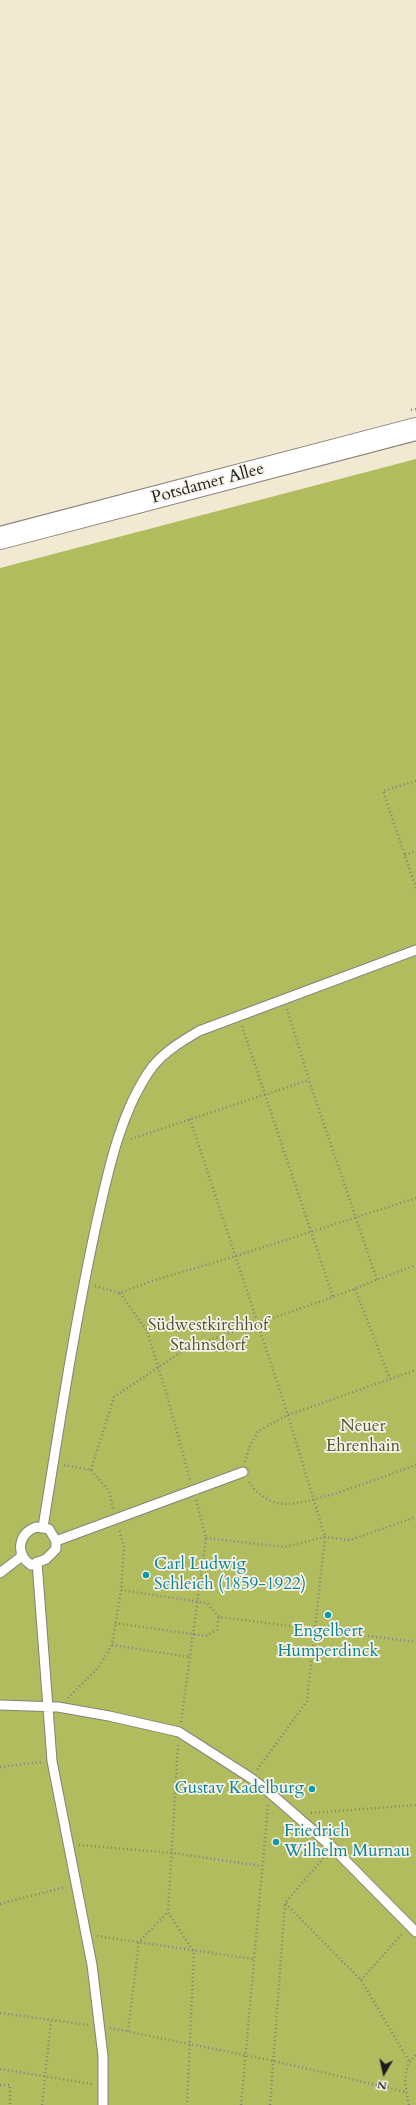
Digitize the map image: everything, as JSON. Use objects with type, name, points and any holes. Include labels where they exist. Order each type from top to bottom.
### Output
[{"type":"street","name":"Potsdamer Allee","points":[[0,538],[416,429]]},
{"type":"lane","points":[[43,1527],[83,1283],[107,1177],[116,1144],[136,1095],[154,1065],[175,1046],[199,1030],[416,950]]},
{"type":"lane","points":[[56,1541],[243,1472]]},
{"type":"lane","points":[[43,1527],[49,1529],[56,1541],[56,1549],[46,1559],[31,1565],[22,1556],[20,1544],[25,1533],[30,1529],[43,1527]]},
{"type":"lane","points":[[0,1573],[22,1556]]},
{"type":"lane","points":[[37,1562],[52,1761],[86,1935],[100,2026],[103,2056],[103,2105]]},
{"type":"lane","points":[[0,1705],[58,1707],[110,1716],[179,1732],[251,1778],[269,1792],[332,1847],[413,1928]]},
{"type":"path","points":[[416,781],[383,791],[416,888]]},
{"type":"path","points":[[404,855],[416,851]]},
{"type":"path","points":[[284,999],[309,1080],[377,1280]]},
{"type":"path","points":[[238,1015],[333,1297]]},
{"type":"path","points":[[116,1144],[309,1080]]},
{"type":"path","points":[[190,1119],[258,1323],[315,1500],[325,1537],[307,1701],[251,1778]]},
{"type":"path","points":[[83,1283],[120,1293],[155,1280],[236,1256],[416,1198]]},
{"type":"path","points":[[91,1470],[114,1397],[186,1348],[333,1297],[416,1265]]},
{"type":"path","points":[[355,1289],[390,1379]]},
{"type":"path","points":[[120,1293],[147,1331],[206,1538],[179,1732],[173,1853],[168,1912],[194,1952],[187,2105]]},
{"type":"path","points":[[416,1370],[288,1416],[258,1431],[249,1448],[243,1472],[252,1487],[264,1498],[279,1504],[315,1500],[416,1465]]},
{"type":"path","points":[[54,1463],[91,1470],[109,1491],[124,1547],[121,1590],[112,1645],[98,1668],[58,1707]]},
{"type":"path","points":[[206,1538],[284,1547],[325,1537],[350,1540],[416,1517]]},
{"type":"path","points":[[121,1590],[207,1603],[219,1617],[416,1642]]},
{"type":"path","points":[[115,1623],[206,1636],[217,1630],[219,1617]]},
{"type":"path","points":[[112,1645],[190,1657]]},
{"type":"path","points":[[0,1767],[52,1761]]},
{"type":"path","points":[[241,2105],[261,1866],[269,1792]]},
{"type":"path","points":[[296,1815],[416,1805]]},
{"type":"path","points":[[69,1844],[173,1853],[261,1866]]},
{"type":"path","points":[[270,2105],[285,1903],[332,1847]]},
{"type":"path","points":[[0,1904],[76,1885]]},
{"type":"path","points":[[285,1903],[361,1980],[409,2061]]},
{"type":"path","points":[[128,2031],[139,1942],[168,1912]]},
{"type":"path","points":[[361,1980],[413,1928]]},
{"type":"path","points":[[86,1935],[253,1960]]},
{"type":"path","points":[[0,2013],[128,2031],[274,2061],[406,2092]]},
{"type":"path","points":[[42,2105],[51,2021]]},
{"type":"path","points":[[410,2105],[404,2079],[409,2061],[416,2055]]},
{"type":"path","points":[[0,2069],[103,2086]]},
{"type":"path","points":[[0,2085],[10,2085],[10,2105]]},
{"type":"green space","name":"Südwestkirchhof Stahnsdorf","points":[[416,459],[416,2105],[0,2105],[0,568]]},
{"type":"place","name":"Carl Ludwig Schleich (1859-1922)","points":[[146,1575]]},
{"type":"place","name":"Engelbert Humperdinck","points":[[328,1615]]},
{"type":"place","name":"Gustav Kadelburg","points":[[312,1789]]},
{"type":"place","name":"Friedrich Wilhelm Murnau","points":[[276,1842]]},
{"type":"park label","name":"Neuer Ehrenhain","points":[[363,1437]]}]
